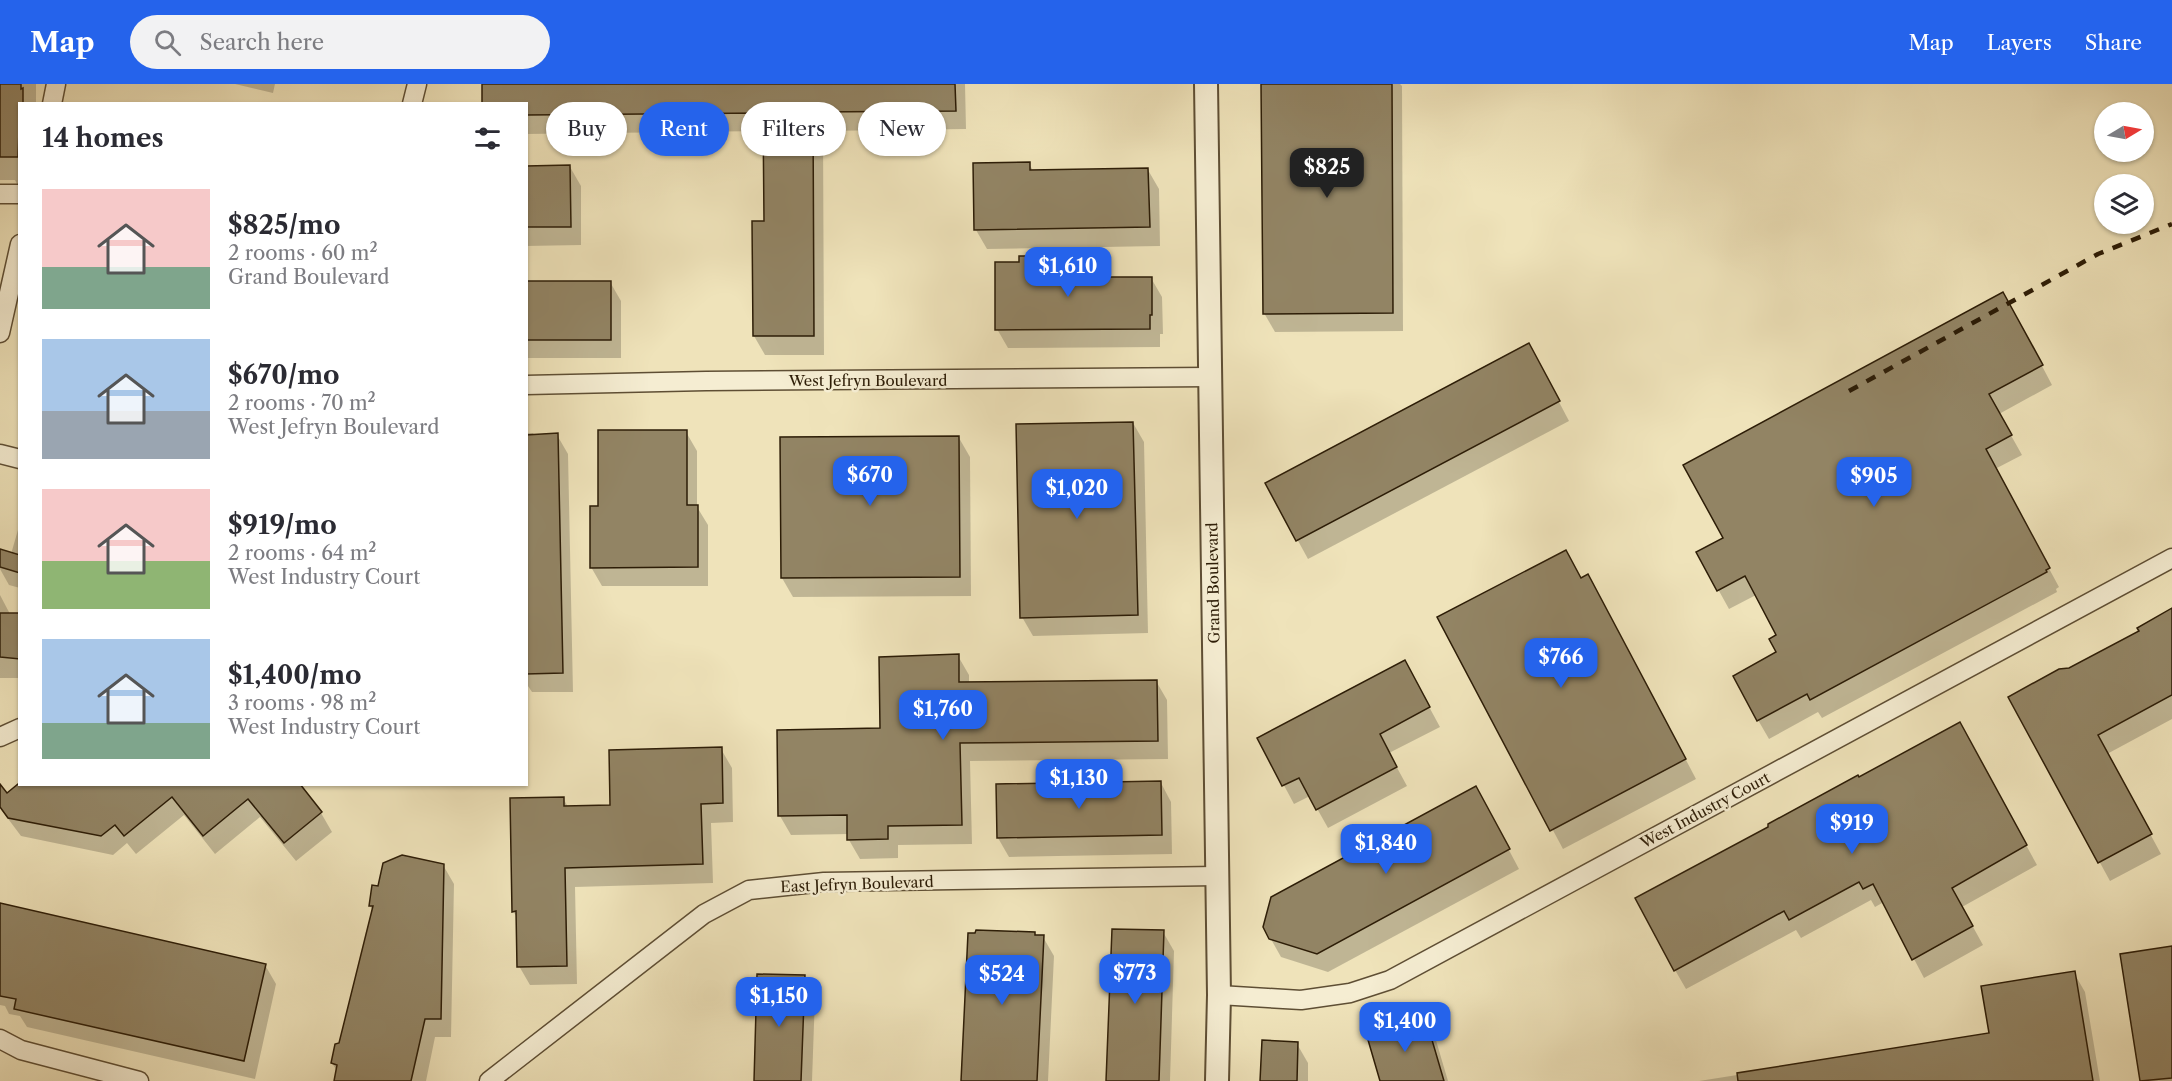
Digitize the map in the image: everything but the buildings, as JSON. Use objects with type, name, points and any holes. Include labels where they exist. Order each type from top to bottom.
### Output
[{"type":"street","points":[[52,102],[56,84]]},
{"type":"street","points":[[412,102],[417,84]]},
{"type":"street","name":"Grand Boulevard","points":[[1206,84],[1219,994],[1217,1081]]},
{"type":"street","points":[[0,194],[18,194]]},
{"type":"street","points":[[0,333],[18,253]]},
{"type":"street","name":"West Jefryn Boulevard","points":[[528,385],[706,381],[1210,377]]},
{"type":"street","points":[[0,454],[18,458]]},
{"type":"street","name":"West Industry Court","points":[[1219,994],[1301,1000],[1350,993],[1390,980],[2172,558]]},
{"type":"street","points":[[0,737],[18,729]]},
{"type":"street","name":"East Jefryn Boulevard","points":[[489,1081],[704,914],[749,890],[824,882],[1216,876]]},
{"type":"street","points":[[0,1039],[21,1050],[139,1081]]},
{"type":"railway","points":[[1849,391],[2098,254],[2172,224]]}]
